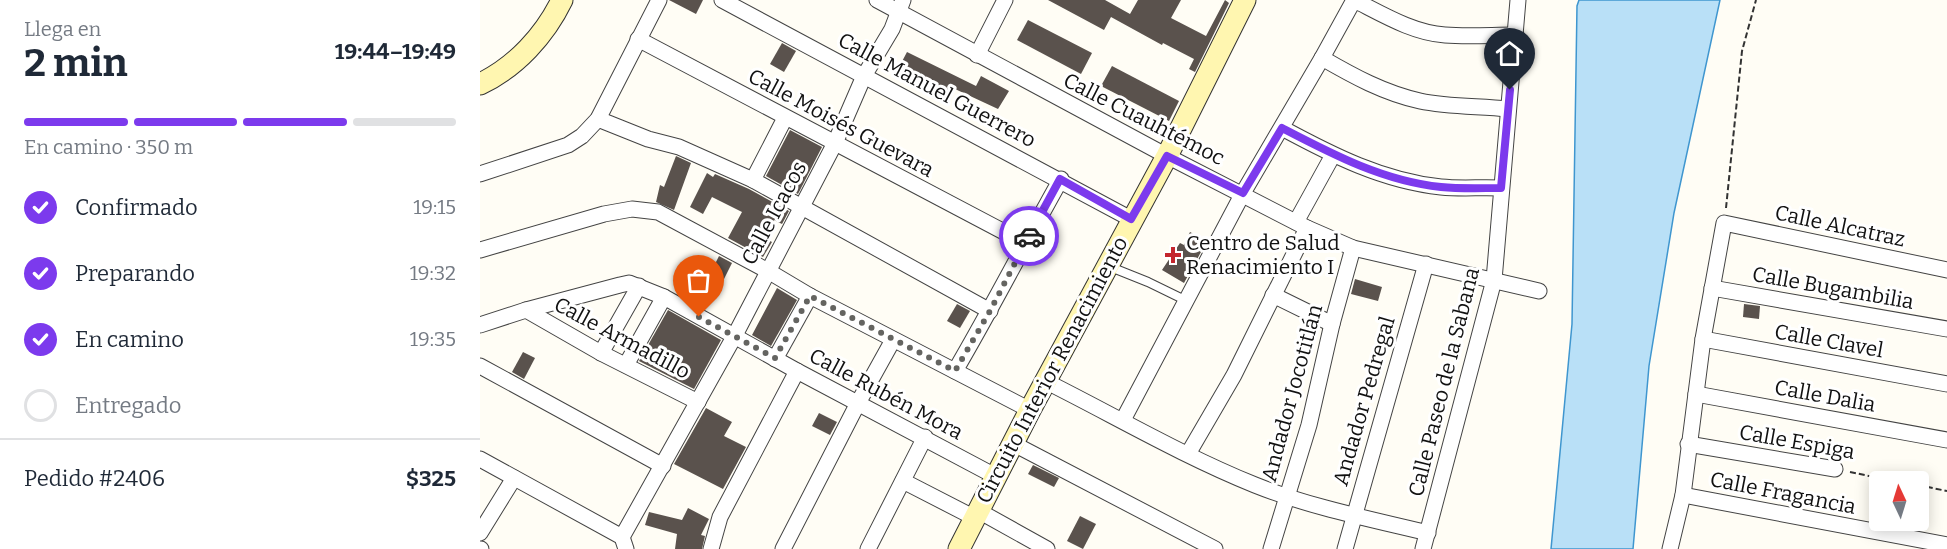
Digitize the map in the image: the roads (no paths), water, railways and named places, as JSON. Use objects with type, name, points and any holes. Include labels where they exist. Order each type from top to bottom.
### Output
[{"type":"main road","points":[[480,84],[511,65],[527,51],[543,32],[562,0]]},
{"type":"main road","name":"Circuito Interior Renacimiento","points":[[959,549],[1012,443],[1167,156],[1245,0]]},
{"type":"street","points":[[480,174],[568,145],[582,136],[598,119],[659,0]]},
{"type":"street","name":"Calle Cuauhtémoc","points":[[877,0],[901,6],[977,55],[1301,225],[1353,248],[1539,291]]},
{"type":"street","points":[[977,55],[1005,0]]},
{"type":"street","points":[[1123,420],[1243,193],[1354,0],[1423,31],[1444,35],[1516,35]]},
{"type":"street","name":"Calle Paseo de la Sabana","points":[[1423,549],[1494,280],[1518,0]]},
{"type":"street","name":"Calle Manuel Guerrero","points":[[724,1],[1131,219]]},
{"type":"street","name":"Calle Icacos","points":[[624,543],[835,143],[864,76],[892,29],[901,6]]},
{"type":"street","name":"Calle Moisés Guevara","points":[[638,39],[1025,243]]},
{"type":"street","points":[[1322,58],[1360,80],[1421,101],[1508,109]]},
{"type":"street","points":[[753,180],[785,118]]},
{"type":"street","points":[[598,119],[648,139],[678,147],[753,180],[990,311]]},
{"type":"street","points":[[1282,128],[1333,155],[1368,170],[1441,187],[1501,188]]},
{"type":"street","points":[[1188,454],[1234,375],[1273,295],[1301,225],[1333,155]]},
{"type":"street","points":[[955,371],[990,311],[1060,179]]},
{"type":"street","points":[[480,250],[604,214],[632,209],[658,212],[810,296],[1030,410]]},
{"type":"street","name":"Calle Alcatraz","points":[[1712,288],[1724,223],[1947,270]]},
{"type":"street","name":"Andador Jocotitlán","points":[[1271,549],[1309,425],[1332,324],[1353,248]]},
{"type":"street","name":"Andador Pedregal","points":[[1345,549],[1426,264]]},
{"type":"street","name":"Calle Rubén Mora","points":[[480,323],[629,283],[664,297],[734,337],[995,476]]},
{"type":"street","points":[[601,353],[639,286]]},
{"type":"street","points":[[1670,549],[1683,495],[1688,444],[1712,288]]},
{"type":"street","name":"Calle Bugambilia","points":[[1712,288],[1947,329]]},
{"type":"street","points":[[1273,295],[1332,324]]},
{"type":"street","points":[[775,358],[810,296]]},
{"type":"street","points":[[626,365],[664,297]]},
{"type":"street","name":"Calle Armadillo","points":[[526,310],[601,353],[698,402]]},
{"type":"street","name":"Calle Clavel","points":[[1703,339],[1947,384]]},
{"type":"street","points":[[783,549],[893,340]]},
{"type":"street","points":[[480,366],[663,466]]},
{"type":"street","points":[[711,549],[720,517],[797,371]]},
{"type":"street","points":[[1045,381],[1188,454],[1256,485],[1353,516],[1428,532]]},
{"type":"street","name":"Calle Dalia","points":[[1696,394],[1947,440]]},
{"type":"street","points":[[868,549],[925,437]]},
{"type":"street","points":[[1012,443],[1215,549]]},
{"type":"street","name":"Calle Espiga","points":[[1688,444],[1835,469]]},
{"type":"street","points":[[480,459],[624,543]]},
{"type":"street","points":[[480,533],[514,478]]},
{"type":"street","points":[[903,481],[1047,549]]},
{"type":"street","name":"Calle Fragancia","points":[[1683,495],[1947,545]]},
{"type":"lane","points":[[1106,266],[1148,282],[1187,301]]},
{"type":"water","points":[[1579,0],[1720,0],[1674,213],[1649,366],[1633,549],[1551,549],[1572,324],[1577,6]]},
{"type":"place","name":"Centro de Salud Renacimiento I","points":[[1173,255]]}]
